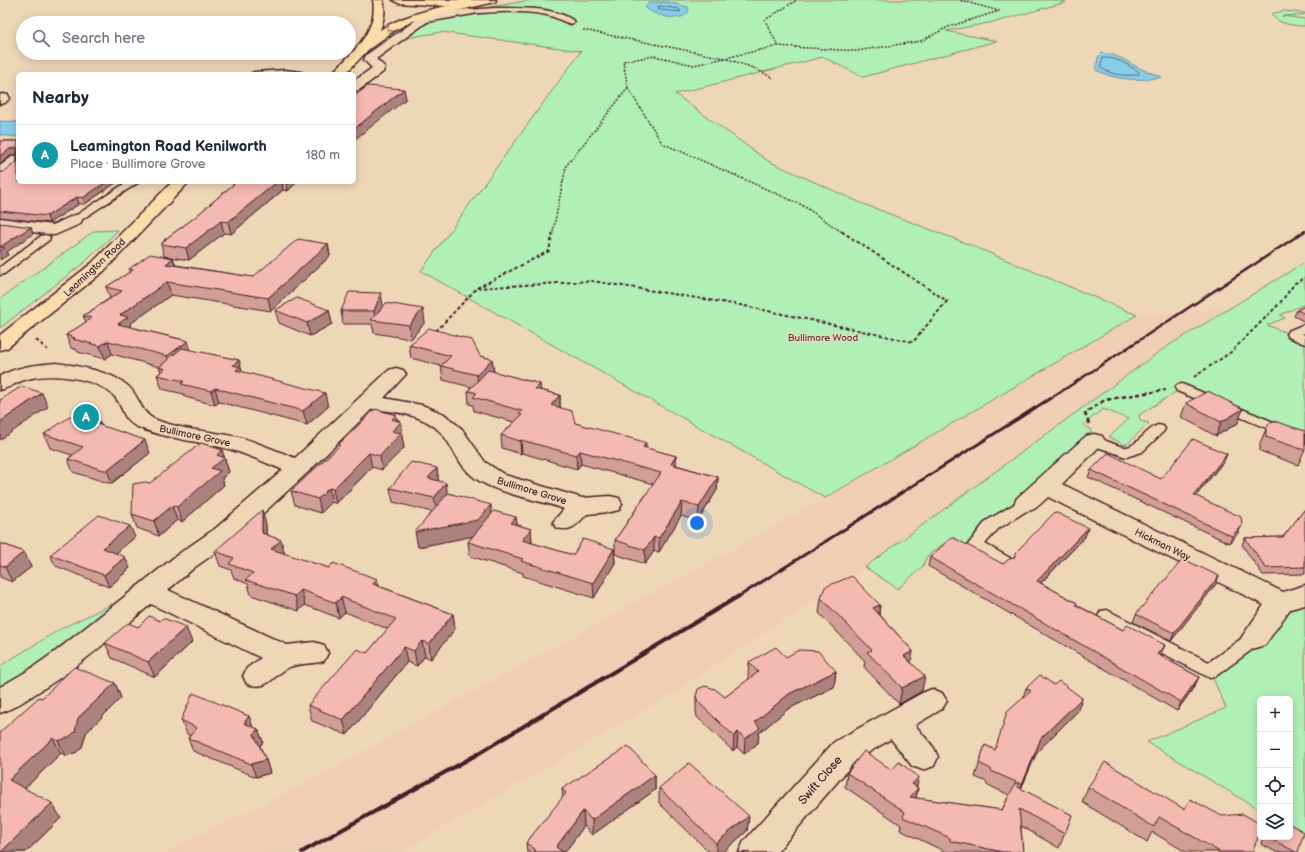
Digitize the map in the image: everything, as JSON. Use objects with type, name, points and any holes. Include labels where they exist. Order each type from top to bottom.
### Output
[{"type":"main road","points":[[356,58],[366,46],[377,21],[379,12],[378,0]]},
{"type":"main road","points":[[398,0],[445,3],[486,0]]},
{"type":"main road","points":[[366,46],[391,28],[408,19],[491,0]]},
{"type":"main road","points":[[340,72],[353,60]]},
{"type":"main road","name":"Leamington Road","points":[[0,344],[98,267],[179,184]]},
{"type":"street","points":[[356,84],[379,69],[379,67],[370,60],[370,58],[418,22],[439,16],[469,12]]},
{"type":"street","points":[[0,174],[16,161]]},
{"type":"street","points":[[0,223],[50,234],[74,220]]},
{"type":"street","name":"Bullimore Grove","points":[[0,384],[40,364],[67,370],[111,384],[121,391],[128,400],[135,416],[146,423],[169,431],[237,444],[299,468]]},
{"type":"street","points":[[0,701],[40,678],[66,659],[186,561],[225,534],[299,468],[396,374]]},
{"type":"street","name":"Bullimore Grove","points":[[368,402],[406,407],[432,416],[448,427],[474,466],[488,476],[498,481],[561,498],[573,514],[610,504]]},
{"type":"street","points":[[1026,504],[1094,441]]},
{"type":"street","name":"Hickman Way","points":[[1046,486],[1293,599],[1255,638]]},
{"type":"street","points":[[148,592],[284,656]]},
{"type":"street","points":[[257,676],[284,656],[314,653]]},
{"type":"street","name":"Swift Close","points":[[756,852],[845,751],[932,701]]},
{"type":"street","points":[[895,722],[923,757]]},
{"type":"lane","points":[[469,12],[508,10],[535,12],[561,17],[571,22]]},
{"type":"lane","points":[[74,220],[131,184]]},
{"type":"lane","points":[[0,272],[50,234]]},
{"type":"lane","points":[[1305,328],[1292,334],[1305,340]]},
{"type":"lane","points":[[1182,388],[1305,440]]},
{"type":"lane","points":[[1094,441],[1126,453],[1137,449],[1158,429]]},
{"type":"lane","points":[[1004,562],[975,546],[992,525],[1026,504]]},
{"type":"lane","name":"Hickman Way","points":[[1107,616],[1210,671],[1255,638]]},
{"type":"path","points":[[778,46],[765,20],[797,0]]},
{"type":"path","points":[[477,288],[592,281],[740,305],[913,342],[946,301],[802,205],[662,143],[628,88],[623,61],[655,56],[694,65],[778,46],[856,51],[921,41],[948,27],[999,11],[959,0]]},
{"type":"path","points":[[571,22],[582,30],[655,43],[725,58],[756,68],[773,78]]},
{"type":"path","points":[[433,335],[477,288],[549,252],[566,166],[628,88]]},
{"type":"path","points":[[1094,441],[1085,413],[1105,400],[1182,388],[1186,383],[1231,352],[1280,303],[1295,283],[1305,278]]},
{"type":"shaded area","points":[[1227,308],[1160,351],[865,567],[670,695],[402,852],[165,852],[297,788],[837,492],[1137,315]]},
{"type":"green space","name":"Bullimore Wood","points":[[532,0],[1054,0],[1066,2],[999,21],[946,31],[997,41],[863,77],[823,57],[675,94],[768,161],[861,203],[968,244],[1137,315],[825,498],[421,271],[581,51],[441,32],[406,38],[429,22],[490,7]]},
{"type":"green space","points":[[1283,11],[1305,13],[1302,15],[1282,16],[1305,19],[1305,26],[1291,25],[1281,22],[1271,14]]},
{"type":"green space","points":[[118,230],[85,262],[0,328],[0,299],[94,231]]},
{"type":"green space","points":[[1305,262],[1305,304],[1280,315],[1285,318],[1267,325],[1305,340],[1305,440],[1182,388],[1139,415],[1140,421],[1149,423],[1126,445],[1109,437],[1129,419],[1103,409],[1083,425],[1090,429],[1094,441],[975,546],[946,542],[927,556],[923,566],[898,589],[865,567],[1160,351]]},
{"type":"green space","points":[[1305,595],[1305,837],[1293,830],[1293,696],[1257,696],[1257,808],[1147,742],[1226,708],[1210,671]]},
{"type":"green space","points":[[112,604],[115,609],[39,671],[0,690],[0,666],[62,628]]},
{"type":"water","points":[[650,2],[667,2],[688,7],[689,11],[681,17],[667,17],[648,10],[645,7]]},
{"type":"water","points":[[1102,53],[1118,57],[1141,69],[1162,77],[1128,79],[1104,74],[1096,70],[1098,57]]},
{"type":"water","points":[[0,121],[16,122],[16,137],[0,135]]},
{"type":"building","points":[[368,86],[404,89],[356,127],[356,95]]},
{"type":"building","points":[[0,141],[16,141],[16,148],[10,149],[0,156]]},
{"type":"building","points":[[16,163],[16,184],[103,184],[83,198],[77,197],[47,216],[0,211],[0,173]]},
{"type":"building","points":[[234,184],[275,184],[228,222],[221,221],[186,248],[161,244],[166,240],[164,240],[194,218]]},
{"type":"building","points":[[0,223],[31,227],[0,247]]},
{"type":"building","points":[[298,239],[328,244],[268,298],[167,282],[120,315],[128,317],[118,324],[188,341],[167,356],[108,341],[100,346],[73,339],[75,338],[66,335],[92,318],[83,316],[122,291],[106,287],[133,270],[129,269],[150,254],[173,258],[166,264],[253,277]]},
{"type":"building","points":[[349,292],[381,293],[374,311],[341,311]]},
{"type":"building","points":[[297,298],[329,310],[307,323],[275,310]]},
{"type":"building","points":[[386,303],[423,309],[409,325],[371,320]]},
{"type":"building","points":[[1305,306],[1305,314],[1297,310]]},
{"type":"building","points":[[429,328],[472,340],[480,356],[492,359],[477,375],[441,366],[451,356],[409,345]]},
{"type":"building","points":[[182,348],[239,360],[233,365],[240,367],[236,370],[325,393],[303,411],[215,388],[211,391],[181,384],[184,381],[157,375],[165,369],[159,367]]},
{"type":"building","points":[[488,370],[540,384],[535,389],[560,395],[551,405],[572,411],[575,423],[641,441],[646,443],[643,447],[676,456],[671,464],[718,477],[699,507],[682,502],[659,538],[654,537],[645,550],[615,540],[661,473],[580,451],[576,455],[501,435],[522,415],[519,414],[522,411],[473,397],[477,393],[468,391]]},
{"type":"building","points":[[22,386],[42,393],[0,422],[0,400]]},
{"type":"building","points":[[1208,391],[1243,409],[1221,422],[1186,403]]},
{"type":"building","points":[[375,409],[396,415],[392,419],[401,422],[392,431],[401,433],[380,456],[369,453],[333,489],[329,488],[318,499],[291,491],[340,445],[339,444]]},
{"type":"building","points":[[74,414],[100,422],[97,424],[145,440],[107,470],[68,459],[83,447],[44,434]]},
{"type":"building","points":[[1270,422],[1277,422],[1305,431],[1305,449],[1304,450],[1266,437],[1266,429]]},
{"type":"building","points":[[1193,439],[1227,454],[1194,495],[1241,517],[1242,525],[1232,536],[1091,470],[1108,453],[1161,479]]},
{"type":"building","points":[[201,443],[222,450],[217,455],[225,458],[211,468],[220,471],[177,507],[172,506],[154,521],[132,514],[133,484],[145,482],[150,483]]},
{"type":"building","points":[[411,462],[437,468],[428,478],[446,483],[434,498],[390,488]]},
{"type":"building","points":[[448,493],[491,505],[478,520],[415,532]]},
{"type":"building","points":[[1305,509],[1305,567],[1266,568],[1245,538],[1283,537]]},
{"type":"building","points":[[262,510],[262,533],[281,540],[271,549],[329,568],[333,563],[377,579],[373,584],[453,614],[429,644],[422,641],[414,651],[404,647],[343,720],[308,705],[357,649],[367,653],[396,619],[341,597],[336,603],[301,590],[295,596],[246,580],[253,573],[229,564],[234,558],[215,551]]},
{"type":"building","points":[[494,511],[516,517],[511,523],[531,529],[522,540],[573,555],[583,539],[614,549],[593,583],[521,561],[523,559],[468,542]]},
{"type":"building","points":[[1055,512],[1088,528],[1037,581],[1077,603],[1076,605],[1123,630],[1127,625],[1165,645],[1157,654],[1199,677],[1181,702],[930,557],[952,537],[1003,564],[1009,559],[1014,558],[1016,552]]},
{"type":"building","points":[[99,515],[130,526],[103,548],[125,557],[104,575],[50,555]]},
{"type":"building","points":[[0,543],[24,552],[5,567],[0,565]]},
{"type":"building","points":[[1183,559],[1219,576],[1174,633],[1136,614]]},
{"type":"building","points":[[852,576],[880,605],[873,608],[913,651],[904,656],[925,676],[902,688],[867,652],[872,650],[821,598],[825,587]]},
{"type":"building","points":[[149,616],[160,621],[163,618],[186,627],[148,662],[105,643],[128,623],[138,627]]},
{"type":"building","points":[[776,647],[786,657],[799,650],[818,651],[836,671],[789,694],[755,722],[760,728],[745,739],[738,732],[734,736],[698,702],[696,696],[698,689],[705,686],[715,689],[725,697],[758,672],[749,662]]},
{"type":"building","points":[[74,667],[115,683],[78,718],[75,732],[69,737],[58,741],[53,738],[9,780],[52,803],[0,852],[0,732],[39,697],[42,698]]},
{"type":"building","points":[[1040,675],[1054,685],[1059,681],[1082,698],[1041,738],[1022,785],[1017,782],[1018,787],[1072,815],[1065,834],[1019,809],[1023,852],[1003,852],[950,841],[950,838],[903,817],[905,812],[847,773],[864,751],[892,770],[899,762],[919,777],[912,784],[918,788],[910,797],[1002,810],[1016,782],[991,771],[991,769],[979,763],[985,745],[995,750],[1007,712],[1031,691],[1026,688]]},
{"type":"building","points":[[193,693],[249,716],[244,723],[258,729],[254,734],[266,760],[251,764],[188,738],[197,728],[181,720]]},
{"type":"building","points":[[628,746],[655,775],[592,820],[583,811],[556,847],[563,852],[534,852],[536,850],[526,843],[566,793],[562,789]]},
{"type":"building","points":[[1105,762],[1184,809],[1190,799],[1222,816],[1243,814],[1257,822],[1257,840],[1252,852],[1220,852],[1159,817],[1154,827],[1088,787]]},
{"type":"building","points":[[689,763],[749,816],[716,843],[659,788]]},
{"type":"building","points":[[1293,826],[1304,832],[1298,852],[1273,840],[1293,840]]},
{"type":"railway","points":[[1059,393],[1305,231]]},
{"type":"railway","points":[[738,597],[1060,392]]},
{"type":"railway","points":[[302,852],[476,755],[739,596]]},
{"type":"place","name":"Leamington Road Kenilworth","points":[[86,417]]}]
